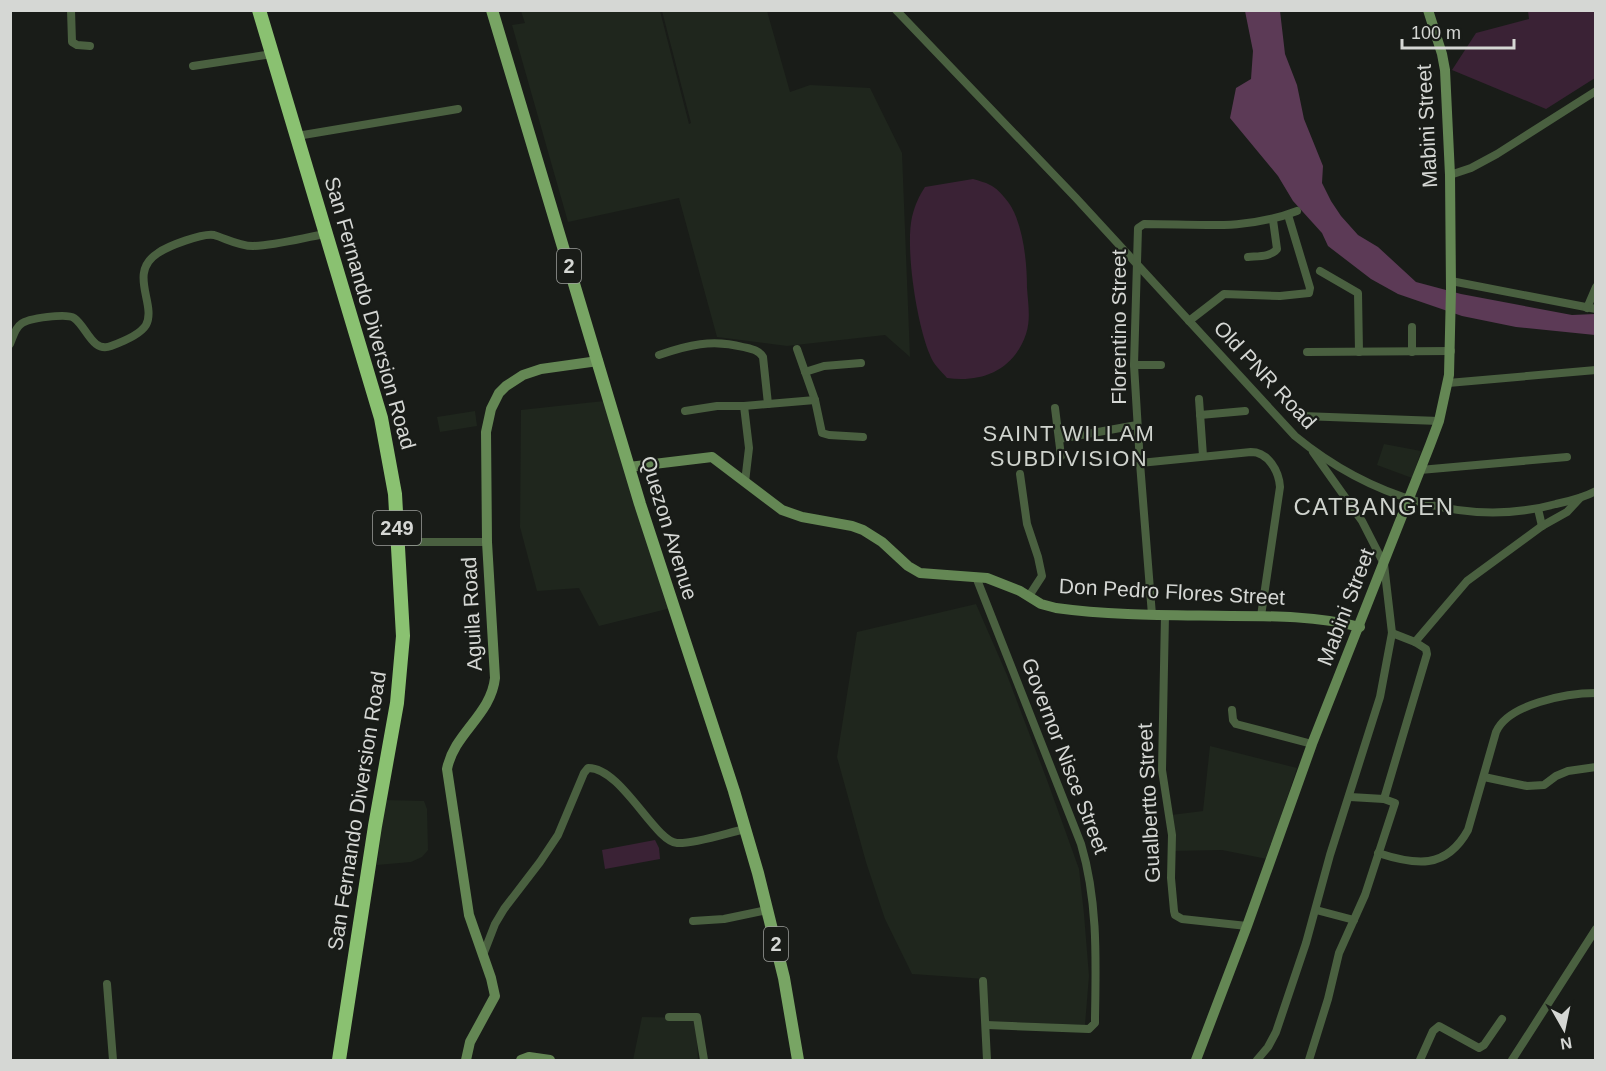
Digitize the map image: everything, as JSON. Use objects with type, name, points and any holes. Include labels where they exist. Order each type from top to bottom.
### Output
[{"type":"highway","name":"San Fernando Diversion Road","points":[[259,10],[387,441],[395,494],[403,636],[397,703],[375,826],[339,1060]]},
{"type":"main road","name":"Quezon Avenue","points":[[492,10],[629,467],[745,829],[784,978],[798,1060]]},
{"type":"street","points":[[71,10],[72,42],[77,45],[90,46]]},
{"type":"street","name":"Old PNR Road","points":[[896,10],[1136,263],[1295,436],[1313,451],[1354,477],[1409,499],[1451,510],[1491,513],[1538,509],[1580,498],[1596,491]]},
{"type":"street","name":"Mabini Street","points":[[1196,1060],[1248,926],[1312,744],[1360,627],[1396,528],[1439,421],[1448,383],[1451,351],[1450,175],[1445,70],[1428,10]]},
{"type":"street","points":[[193,66],[272,54]]},
{"type":"street","points":[[1450,175],[1471,168],[1497,154],[1596,91]]},
{"type":"street","points":[[297,136],[458,109]]},
{"type":"street","name":"Florentino Street","points":[[1152,615],[1134,365],[1137,231],[1140,225],[1144,224],[1245,225],[1273,220],[1297,211]]},
{"type":"street","points":[[1189,321],[1224,294],[1280,296],[1309,293],[1310,288],[1288,215]]},
{"type":"street","points":[[1248,257],[1269,255],[1275,252],[1277,249],[1273,220]]},
{"type":"street","points":[[10,344],[16,330],[24,322],[66,316],[76,319],[94,343],[100,347],[110,347],[136,334],[141,331],[147,321],[143,281],[149,261],[164,249],[201,236],[213,235],[253,246],[325,234]]},
{"type":"street","points":[[1320,271],[1358,293],[1359,352]]},
{"type":"street","points":[[1451,285],[1591,308],[1596,287]]},
{"type":"street","points":[[1412,327],[1412,352]]},
{"type":"street","points":[[659,355],[700,343],[728,343],[758,351],[763,357],[768,404]]},
{"type":"street","points":[[797,349],[824,434],[863,437]]},
{"type":"street","points":[[1307,352],[1451,351]]},
{"type":"street","name":"Aguila Road","points":[[466,1060],[470,1042],[495,996],[469,915],[447,769],[450,752],[484,708],[494,689],[487,542],[486,432],[491,409],[499,393],[515,379],[530,372],[598,361]]},
{"type":"street","points":[[805,372],[824,366],[861,363]]},
{"type":"street","points":[[1134,365],[1161,365]]},
{"type":"street","points":[[1448,383],[1596,370]]},
{"type":"street","points":[[1199,399],[1203,456]]},
{"type":"street","points":[[685,411],[717,406],[815,400]]},
{"type":"street","points":[[744,406],[749,448],[745,482]]},
{"type":"street","points":[[1055,408],[1061,456]]},
{"type":"street","points":[[1200,415],[1245,411]]},
{"type":"street","points":[[1302,416],[1439,421]]},
{"type":"street","points":[[1059,439],[1137,425]]},
{"type":"street","points":[[1257,1060],[1268,1047],[1276,1032],[1316,910],[1330,855],[1380,697],[1392,633],[1384,564],[1362,521],[1313,451]]},
{"type":"street","points":[[1140,463],[1257,452],[1267,458],[1277,472],[1280,487],[1261,616]]},
{"type":"street","name":"Don Pedro Flores Street","points":[[629,467],[712,457],[782,510],[802,517],[863,530],[882,542],[908,566],[920,573],[976,577],[1002,583],[1041,604],[1056,608],[1152,615],[1320,619],[1360,627]]},
{"type":"street","points":[[1420,470],[1567,457]]},
{"type":"street","points":[[1020,474],[1027,524],[1042,576],[1029,596]]},
{"type":"street","points":[[1415,642],[1467,581],[1542,526],[1567,512],[1580,498]]},
{"type":"street","points":[[1538,509],[1542,526]]},
{"type":"street","points":[[397,542],[487,542]]},
{"type":"street","name":"Governor Nisce Street","points":[[976,577],[1081,844],[1089,870],[1093,898],[1096,973],[1095,1023],[1089,1029],[987,1025]]},
{"type":"street","name":"Gualbertto Street","points":[[1165,615],[1162,770],[1172,835],[1171,878],[1175,915],[1182,919],[1248,926]]},
{"type":"street","points":[[1384,799],[1427,654],[1426,649],[1415,642],[1392,633]]},
{"type":"street","points":[[1378,854],[1419,863],[1450,853],[1461,843],[1468,830],[1500,724],[1506,718],[1550,699],[1569,694],[1596,693]]},
{"type":"street","points":[[1232,710],[1236,724],[1312,744]]},
{"type":"street","points":[[1484,777],[1527,786],[1544,785],[1568,771],[1596,767]]},
{"type":"street","points":[[483,955],[495,924],[504,909],[558,835],[588,768],[603,772],[634,800],[666,839],[675,843],[686,843],[745,829]]},
{"type":"street","points":[[1309,1060],[1328,999],[1339,952],[1365,895],[1395,803],[1384,799],[1350,797]]},
{"type":"street","points":[[693,921],[724,919],[767,910]]},
{"type":"street","points":[[1316,910],[1354,920]]},
{"type":"street","points":[[1512,1060],[1596,930]]},
{"type":"street","points":[[983,981],[987,1060]]},
{"type":"street","points":[[107,984],[113,1060]]},
{"type":"street","points":[[669,1017],[697,1017],[704,1060]]},
{"type":"street","points":[[1420,1060],[1433,1031],[1439,1026],[1479,1048],[1484,1046],[1503,1019]]},
{"type":"street","points":[[521,1060],[533,1057],[550,1060]]},
{"type":"shaded area","points":[[521,11],[660,11],[689,124],[691,123],[662,11],[767,11],[790,92],[810,85],[870,88],[902,153],[910,357],[885,335],[787,346],[717,337],[679,198],[568,222],[512,25],[525,23]]},
{"type":"shaded area","points":[[1245,11],[1280,11],[1285,54],[1297,85],[1304,119],[1323,166],[1322,183],[1341,216],[1358,235],[1378,247],[1416,282],[1461,294],[1572,315],[1595,314],[1595,335],[1516,327],[1462,316],[1398,294],[1371,279],[1328,246],[1322,233],[1293,201],[1278,176],[1230,118],[1236,88],[1251,79],[1253,51]]},
{"type":"shaded area","points":[[1528,11],[1595,11],[1595,78],[1546,109],[1452,70],[1476,33],[1529,19]]},
{"type":"shaded area","points":[[973,179],[997,189],[1014,212],[1023,239],[1026,259],[1028,323],[1021,346],[1005,365],[984,376],[947,378],[931,358],[925,342],[911,267],[910,231],[917,201],[925,187]]},
{"type":"shaded area","points":[[604,401],[671,608],[599,626],[579,588],[537,591],[520,527],[521,410]]},
{"type":"shaded area","points":[[475,411],[477,426],[440,432],[437,417]]},
{"type":"shaded area","points":[[1384,444],[1421,451],[1412,478],[1377,465]]},
{"type":"shaded area","points":[[976,604],[1007,675],[1079,869],[1089,976],[1085,1025],[987,1021],[985,979],[912,974],[885,919],[866,862],[837,757],[857,632]]},
{"type":"shaded area","points":[[1210,746],[1297,768],[1267,859],[1222,850],[1172,851],[1171,815],[1203,811]]},
{"type":"shaded area","points":[[385,800],[424,801],[427,809],[428,850],[422,857],[411,862],[377,865]]},
{"type":"shaded area","points":[[655,840],[659,848],[660,859],[605,869],[602,850]]},
{"type":"shaded area","points":[[642,1017],[696,1018],[698,1060],[633,1060]]},
{"type":"district","name":"SAINT WILLAM SUBDIVISION","points":[[1069,446]]},
{"type":"district","name":"CATBANGEN","points":[[1374,507]]}]
